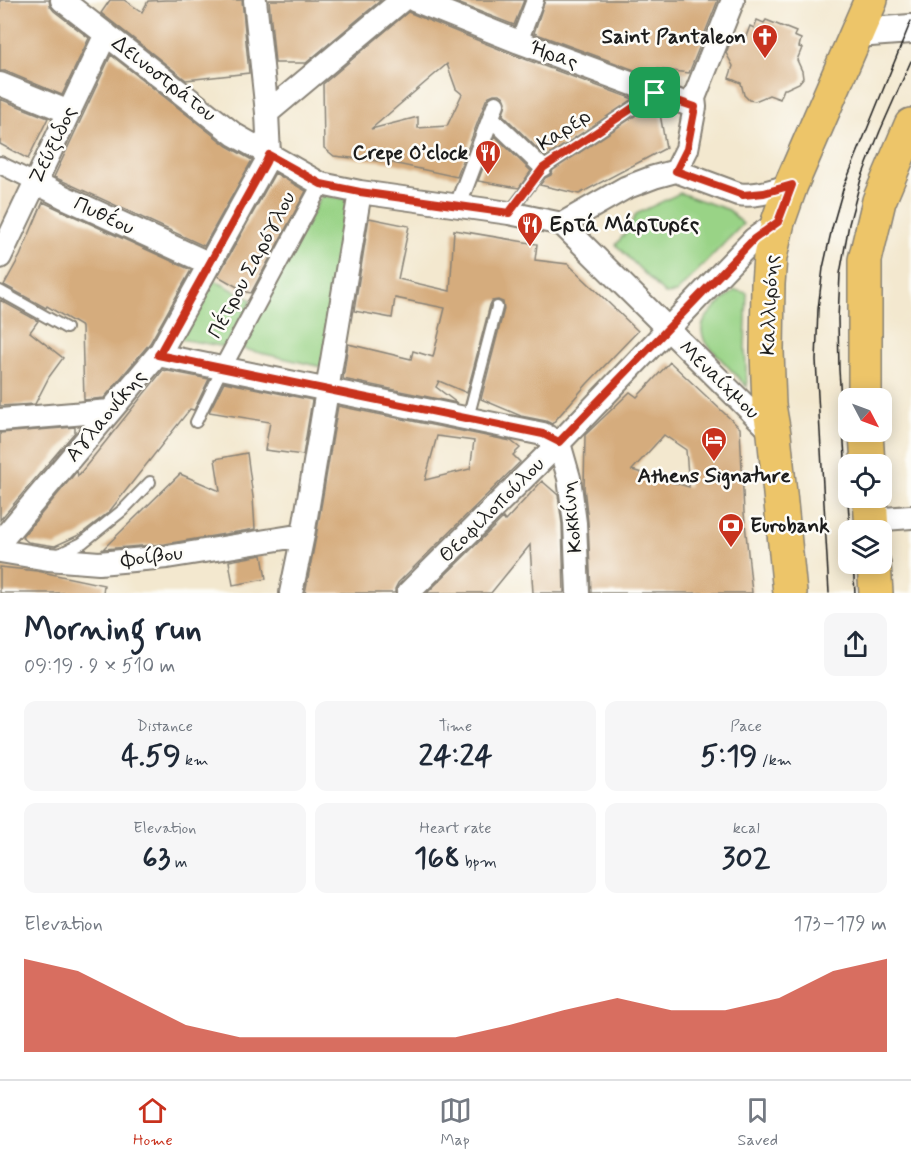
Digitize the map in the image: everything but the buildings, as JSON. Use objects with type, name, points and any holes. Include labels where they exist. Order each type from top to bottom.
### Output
[{"type":"main road","name":"Καλλιρόης","points":[[790,593],[769,405],[767,351],[770,257],[778,222],[792,185],[871,0]]},
{"type":"main road","points":[[865,388],[865,260],[879,201],[911,125]]},
{"type":"main road","points":[[875,574],[876,593]]},
{"type":"street","name":"Δεινοστράτου","points":[[62,0],[85,7],[106,34],[235,135],[269,155]]},
{"type":"street","points":[[255,0],[269,155],[321,184],[360,192],[509,213],[562,224],[625,188],[676,171],[743,195],[764,193],[792,185]]},
{"type":"street","points":[[267,113],[402,0]]},
{"type":"street","name":"Ήρας","points":[[414,0],[519,42],[695,107]]},
{"type":"street","points":[[519,42],[535,0]]},
{"type":"street","points":[[676,171],[687,149],[695,107],[694,98],[733,0]]},
{"type":"street","points":[[857,33],[911,29]]},
{"type":"street","name":"Ζεύξιδος","points":[[0,257],[106,34]]},
{"type":"street","points":[[0,84],[69,112]]},
{"type":"street","points":[[459,205],[494,111],[543,168]]},
{"type":"street","name":"Αγλαονίκης","points":[[0,542],[161,351],[269,155]]},
{"type":"street","name":"Πυθέου","points":[[0,165],[210,264]]},
{"type":"street","name":"Πέτρου Σαρόγλου","points":[[223,367],[321,184]]},
{"type":"street","points":[[291,593],[328,389],[360,192]]},
{"type":"street","name":"Θεοφιλοπούλου","points":[[408,593],[559,442],[754,239],[778,222]]},
{"type":"street","name":"Μεναίχμου","points":[[562,224],[774,434]]},
{"type":"street","points":[[158,355],[543,434],[559,442]]},
{"type":"street","points":[[0,420],[110,411]]},
{"type":"street","name":"Κοκκίνη","points":[[559,442],[569,478],[575,522],[578,593]]},
{"type":"street","points":[[871,516],[911,517]]},
{"type":"street","name":"Φοίβου","points":[[0,551],[48,559],[99,563],[167,557],[303,534]]},
{"type":"lane","name":"Καρερ","points":[[509,213],[543,168],[655,93]]},
{"type":"lane","points":[[0,291],[66,328]]},
{"type":"lane","points":[[468,418],[497,307]]},
{"type":"lane","points":[[196,422],[223,367]]},
{"type":"lane","points":[[48,559],[82,543],[123,510],[150,482]]},
{"type":"shaded area","points":[[0,177],[23,188],[0,235]]},
{"type":"green space","points":[[680,193],[729,210],[743,224],[676,293],[665,294],[616,245],[636,214]]},
{"type":"green space","points":[[322,195],[352,200],[322,367],[239,348]]},
{"type":"green space","points":[[212,279],[252,300],[225,347],[180,339]]},
{"type":"green space","points":[[735,290],[747,293],[745,348],[747,387],[705,342],[702,332],[706,318]]},
{"type":"tram line","points":[[829,593],[816,360],[818,309],[823,268],[844,186],[911,21]]},
{"type":"tram line","points":[[849,520],[839,370],[840,274],[849,224],[861,179],[911,61]]},
{"type":"tram line","points":[[854,574],[855,593]]},
{"type":"place","name":"Saint Pantaleon","points":[[765,60]]},
{"type":"place","name":"Crepe O’clock","points":[[488,176]]},
{"type":"place","name":"Ερτά Μάρτυρες","points":[[530,248]]},
{"type":"place","name":"Athens Signature","points":[[714,463]]},
{"type":"place","name":"Eurobank","points":[[731,549]]},
{"type":"route","points":[[655,93],[695,107],[687,149],[676,171],[743,195],[764,193],[792,185],[778,222],[754,239],[559,442],[543,434],[158,355],[269,155],[321,184],[360,192],[509,213],[543,168],[655,93]]}]
